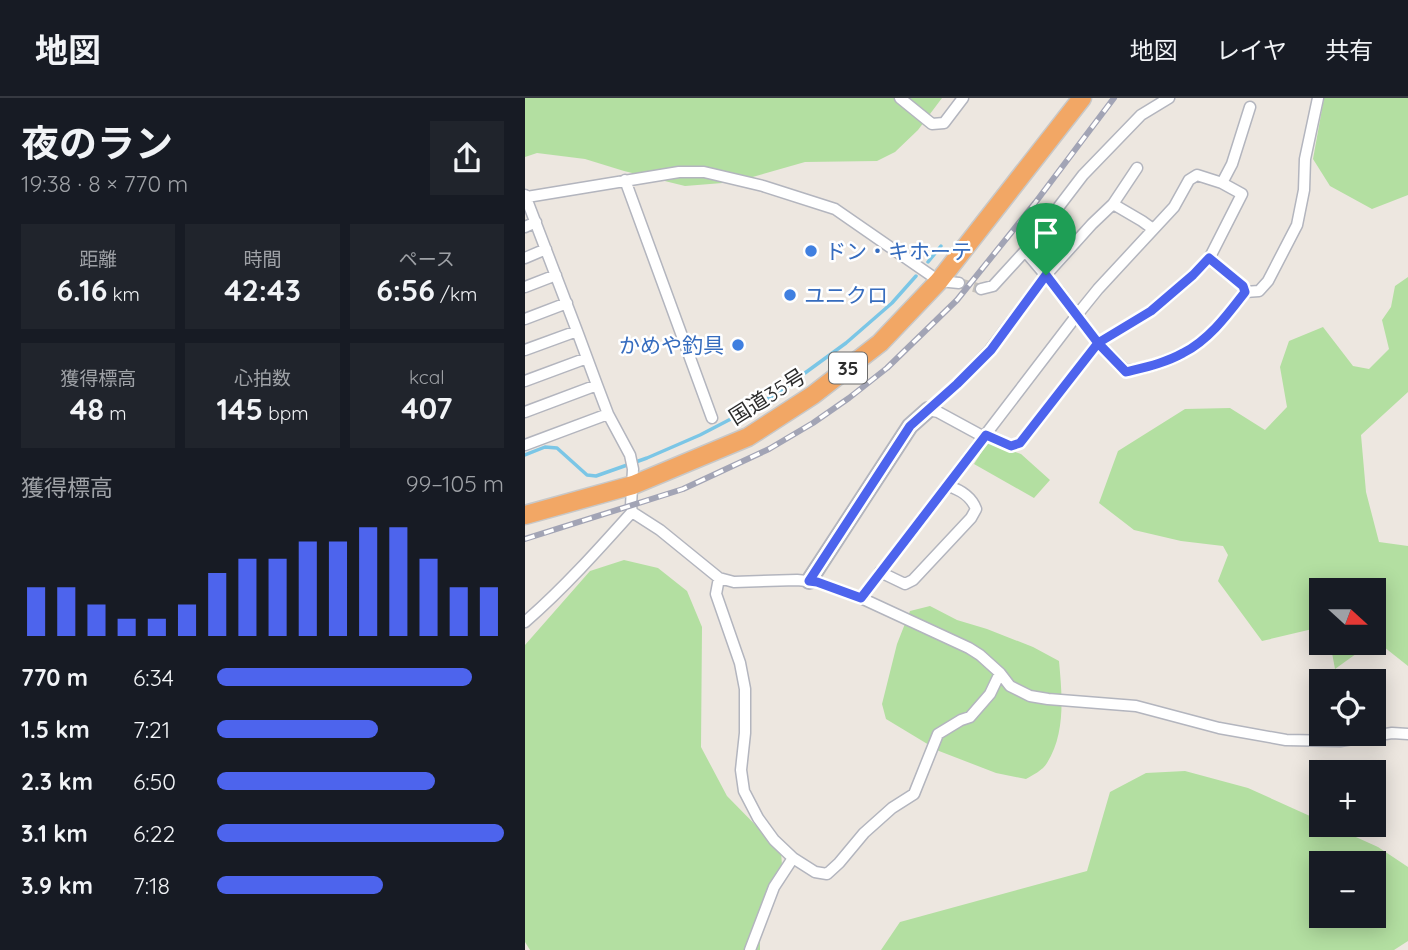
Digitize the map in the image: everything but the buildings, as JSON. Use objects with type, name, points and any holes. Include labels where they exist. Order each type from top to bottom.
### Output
[{"type":"highway","name":"国道35号","points":[[525,515],[748,437],[813,395],[880,343],[939,281],[1082,98]]},
{"type":"street","points":[[900,98],[932,124],[944,123],[963,98]]},
{"type":"street","points":[[981,289],[993,286],[1025,251],[1083,175],[1141,115],[1170,98]]},
{"type":"street","points":[[1025,251],[1098,343],[1126,372],[1157,364],[1186,352],[1227,316],[1245,292],[1259,291],[1268,281],[1297,225],[1304,190],[1305,159],[1318,98]]},
{"type":"street","points":[[1222,183],[1232,164],[1250,107]]},
{"type":"street","points":[[809,581],[910,426],[991,350],[1046,275],[1092,223],[1113,204],[1137,168]]},
{"type":"street","points":[[959,283],[939,281],[835,209],[764,186],[704,172],[679,172],[526,196],[608,414],[630,455],[633,477],[632,512],[660,530],[719,578],[734,582],[817,582],[861,598],[980,654],[1010,686],[1030,696],[1136,706],[1219,728],[1286,740],[1340,741],[1392,733],[1408,734]]},
{"type":"street","points":[[861,598],[948,486],[985,436],[1077,315],[1174,207],[1189,180],[1197,175],[1222,183],[1243,194],[1209,258],[1151,311],[1098,343],[1020,443],[1011,446],[985,436],[938,412],[928,410]]},
{"type":"street","points":[[625,180],[712,418]]},
{"type":"street","points":[[1113,204],[1153,229]]},
{"type":"street","points":[[525,227],[536,222]]},
{"type":"street","points":[[525,258],[546,250]]},
{"type":"street","points":[[1209,258],[1243,286],[1245,292]]},
{"type":"street","points":[[525,287],[556,275]]},
{"type":"street","points":[[525,319],[567,303]]},
{"type":"street","points":[[525,350],[577,331]]},
{"type":"street","points":[[525,381],[587,358]]},
{"type":"street","points":[[525,412],[597,385]]},
{"type":"street","points":[[525,445],[608,414]]},
{"type":"street","points":[[880,572],[905,584],[913,580],[971,518],[976,509],[972,500],[959,489],[948,486]]},
{"type":"street","points":[[525,622],[600,548],[632,512]]},
{"type":"street","points":[[719,578],[716,594],[740,663],[745,689],[745,741],[741,770],[744,790],[758,818],[774,840],[793,858],[815,872],[827,874],[864,833],[892,808],[914,794],[938,734],[970,717],[989,694],[1000,673]]},
{"type":"street","points":[[750,950],[774,887],[793,858]]},
{"type":"green space","points":[[525,98],[942,98],[918,130],[895,152],[877,161],[805,162],[735,182],[685,186],[585,159],[537,153],[525,157]]},
{"type":"green space","points":[[1324,98],[1408,98],[1408,195],[1372,209],[1330,186],[1313,159]]},
{"type":"green space","points":[[1408,277],[1408,392],[1361,435],[1366,492],[1379,542],[1408,546],[1408,666],[1386,649],[1386,578],[1309,578],[1309,630],[1262,641],[1218,581],[1228,555],[1223,546],[1181,541],[1134,530],[1099,503],[1118,451],[1185,409],[1230,408],[1265,430],[1287,407],[1280,367],[1289,341],[1323,327],[1353,366],[1369,369],[1389,349],[1382,320],[1391,307],[1395,286]]},
{"type":"green space","points":[[988,442],[1021,454],[1050,480],[1034,498],[974,464]]},
{"type":"green space","points":[[624,560],[658,568],[687,591],[702,627],[701,747],[727,796],[781,851],[783,880],[760,938],[760,950],[530,950],[525,942],[525,645],[590,571]]},
{"type":"green space","points":[[930,606],[957,620],[1033,647],[1059,661],[1060,726],[1047,763],[1035,774],[1026,779],[996,773],[939,751],[886,719],[882,704],[897,644],[910,611]]},
{"type":"green space","points":[[1332,655],[1354,655],[1335,669]]},
{"type":"green space","points":[[1185,771],[1248,788],[1309,816],[1309,837],[1356,837],[1378,847],[1384,851],[1309,851],[1309,928],[1386,928],[1386,852],[1408,867],[1408,941],[1394,950],[881,950],[900,922],[1087,871],[1110,792],[1146,773]]},
{"type":"waterway","points":[[928,262],[941,246]]},
{"type":"waterway","points":[[525,455],[545,447],[557,448],[587,475],[596,476],[700,435],[779,392],[846,343],[892,303],[916,276]]},
{"type":"tunnel","points":[[959,283],[981,289]]},
{"type":"railway","points":[[525,539],[683,489],[769,449],[849,398],[887,368],[957,300],[1114,98]]},
{"type":"place","name":"ドン・キホーテ","points":[[811,251]]},
{"type":"place","name":"ユニクロ","points":[[790,295]]},
{"type":"place","name":"かめや釣具","points":[[738,345]]},
{"type":"route","points":[[1046,275],[991,350],[910,426],[809,581],[861,598],[986,435],[1011,446],[1020,443],[1098,343],[1151,311],[1209,258],[1243,286],[1245,292],[1227,316],[1186,352],[1166,361],[1126,372],[1098,343],[1046,275]]}]
